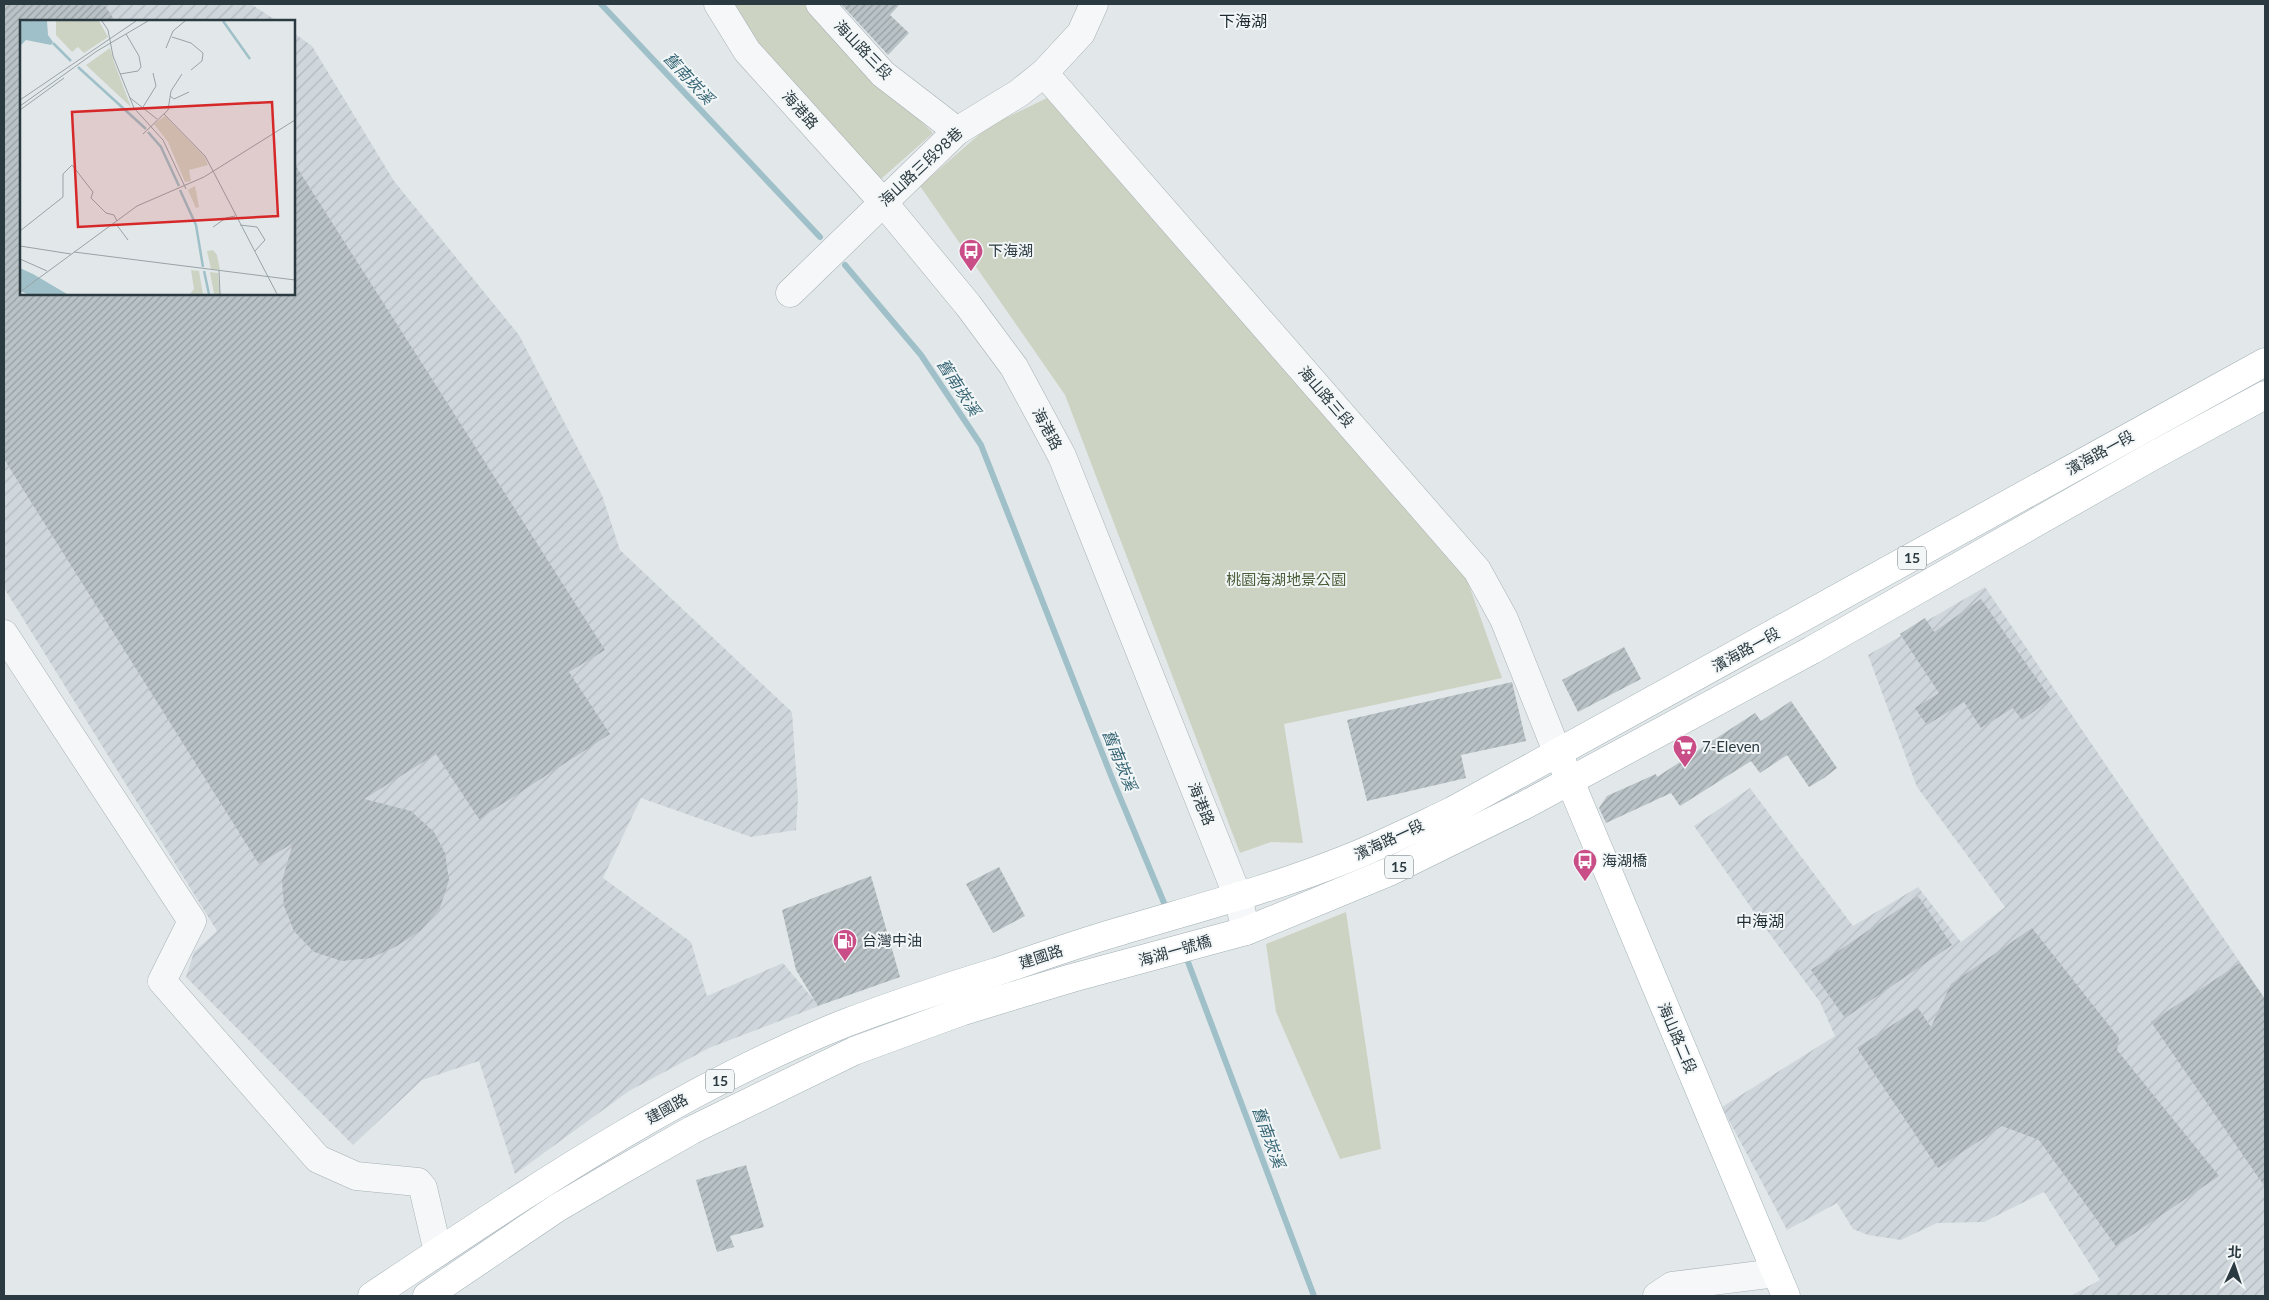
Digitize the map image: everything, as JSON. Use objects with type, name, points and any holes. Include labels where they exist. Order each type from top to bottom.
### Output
[{"type":"main road","name":"濱海路一段","points":[[1110,934],[1238,897],[1350,858],[1452,811],[2265,362]]},
{"type":"main road","name":"濱海路一段","points":[[1235,934],[1391,871],[1526,805],[1568,780],[1812,650],[2018,532],[2265,395]]},
{"type":"main road","points":[[2007,505],[2018,532]]},
{"type":"main road","name":"海山路二段","points":[[1558,754],[1781,1285]]},
{"type":"main road","name":"建國路","points":[[372,1296],[606,1143],[680,1101],[750,1066],[840,1026],[894,1005],[1110,934]]},
{"type":"main road","name":"海湖一號橋","points":[[1118,967],[1235,934]]},
{"type":"main road","name":"建國路","points":[[430,1296],[557,1208],[620,1171],[692,1130],[854,1051],[963,1011],[1072,978],[1118,967]]},
{"type":"street","name":"海港路","points":[[718,4],[746,52],[883,202],[968,305],[1014,367],[1062,456],[1238,897],[1235,934]]},
{"type":"street","name":"海山路三段","points":[[820,4],[883,74],[956,131]]},
{"type":"street","name":"海山路三段98巷","points":[[790,293],[956,131],[1019,93],[1044,73],[1082,34],[1094,4]]},
{"type":"street","name":"海山路三段","points":[[1044,73],[1477,570],[1504,619],[1558,754]]},
{"type":"street","points":[[4,634],[192,921],[162,981],[318,1159],[356,1176],[418,1182],[423,1188],[426,1198],[438,1252]]},
{"type":"street","points":[[1657,1296],[1672,1286],[1781,1285]]},
{"type":"shaded area","points":[[4,4],[251,4],[275,20],[20,20],[20,295],[295,295],[295,34],[312,46],[394,181],[519,335],[602,495],[620,550],[792,712],[798,799],[796,830],[751,837],[641,798],[603,878],[691,942],[707,996],[783,963],[819,1006],[709,1048],[629,1091],[515,1174],[479,1061],[422,1080],[353,1145],[186,977],[194,952],[217,931],[4,588]]},
{"type":"shaded area","points":[[1985,587],[2265,999],[2265,1296],[2070,1296],[2100,1280],[2044,1192],[1984,1222],[1937,1223],[1901,1240],[1868,1235],[1853,1229],[1837,1203],[1787,1230],[1722,1107],[1835,1036],[1820,1002],[1694,826],[1750,788],[1853,926],[1918,887],[1961,942],[2005,907],[1917,787],[1868,655]]},
{"type":"green space","points":[[733,4],[804,4],[933,133],[881,179],[746,36]]},
{"type":"green space","name":"桃園海湖地景公園","points":[[1047,98],[1464,571],[1502,678],[1284,724],[1303,843],[1271,842],[1240,853],[1065,395],[920,186],[989,126]]},
{"type":"green space","points":[[1346,912],[1381,1149],[1340,1159],[1276,1012],[1266,944]]},
{"type":"building","points":[[4,4],[104,4],[114,20],[20,20],[20,295],[295,295],[295,165],[605,650],[569,672],[610,734],[479,819],[436,754],[364,799],[411,811],[434,832],[445,853],[449,880],[440,908],[421,930],[397,946],[371,958],[342,961],[314,952],[294,931],[284,906],[282,881],[293,843],[259,864],[4,459]]},
{"type":"building","points":[[841,4],[900,4],[890,15],[909,33],[888,55]]},
{"type":"building","points":[[1981,599],[2051,699],[2022,720],[2013,708],[1981,728],[1964,702],[1927,725],[1915,708],[1939,693],[1900,634],[1925,618],[1934,632]]},
{"type":"building","points":[[1624,647],[1641,679],[1578,712],[1562,680]]},
{"type":"building","points":[[1512,682],[1526,741],[1461,755],[1466,778],[1367,801],[1347,720]]},
{"type":"building","points":[[1791,701],[1837,768],[1824,778],[1809,787],[1787,755],[1760,773],[1751,761],[1680,806],[1671,793],[1606,823],[1599,808],[1607,796],[1656,774],[1657,777],[1755,713],[1761,721]]},
{"type":"building","points":[[999,867],[1025,916],[993,933],[966,884]]},
{"type":"building","points":[[871,876],[900,977],[818,1006],[796,970],[782,910]]},
{"type":"building","points":[[1918,896],[1952,945],[1845,1018],[1811,970]]},
{"type":"building","points":[[2032,928],[2119,1038],[2117,1050],[2219,1176],[2116,1246],[2039,1140],[2002,1126],[1938,1168],[1857,1048],[1918,1008],[1931,1027],[1951,984]]},
{"type":"building","points":[[2240,963],[2265,999],[2265,1187],[2151,1022]]},
{"type":"building","points":[[746,1165],[764,1227],[730,1236],[734,1247],[717,1252],[696,1180]]},
{"type":"waterway","name":"舊南崁溪","points":[[601,4],[820,237]]},
{"type":"waterway","name":"舊南崁溪","points":[[845,265],[921,355],[981,445],[1112,778],[1167,910]]},
{"type":"waterway","name":"舊南崁溪","points":[[1185,954],[1314,1296]]},
{"type":"place","name":"下海湖","points":[[971,272]]},
{"type":"place","name":"7-Eleven","points":[[1685,768]]},
{"type":"place","name":"海湖橋","points":[[1585,882]]},
{"type":"place","name":"台灣中油","points":[[845,962]]},
{"type":"district","name":"下海湖","points":[[1243,21]]},
{"type":"district","name":"中海湖","points":[[1760,921]]}]
